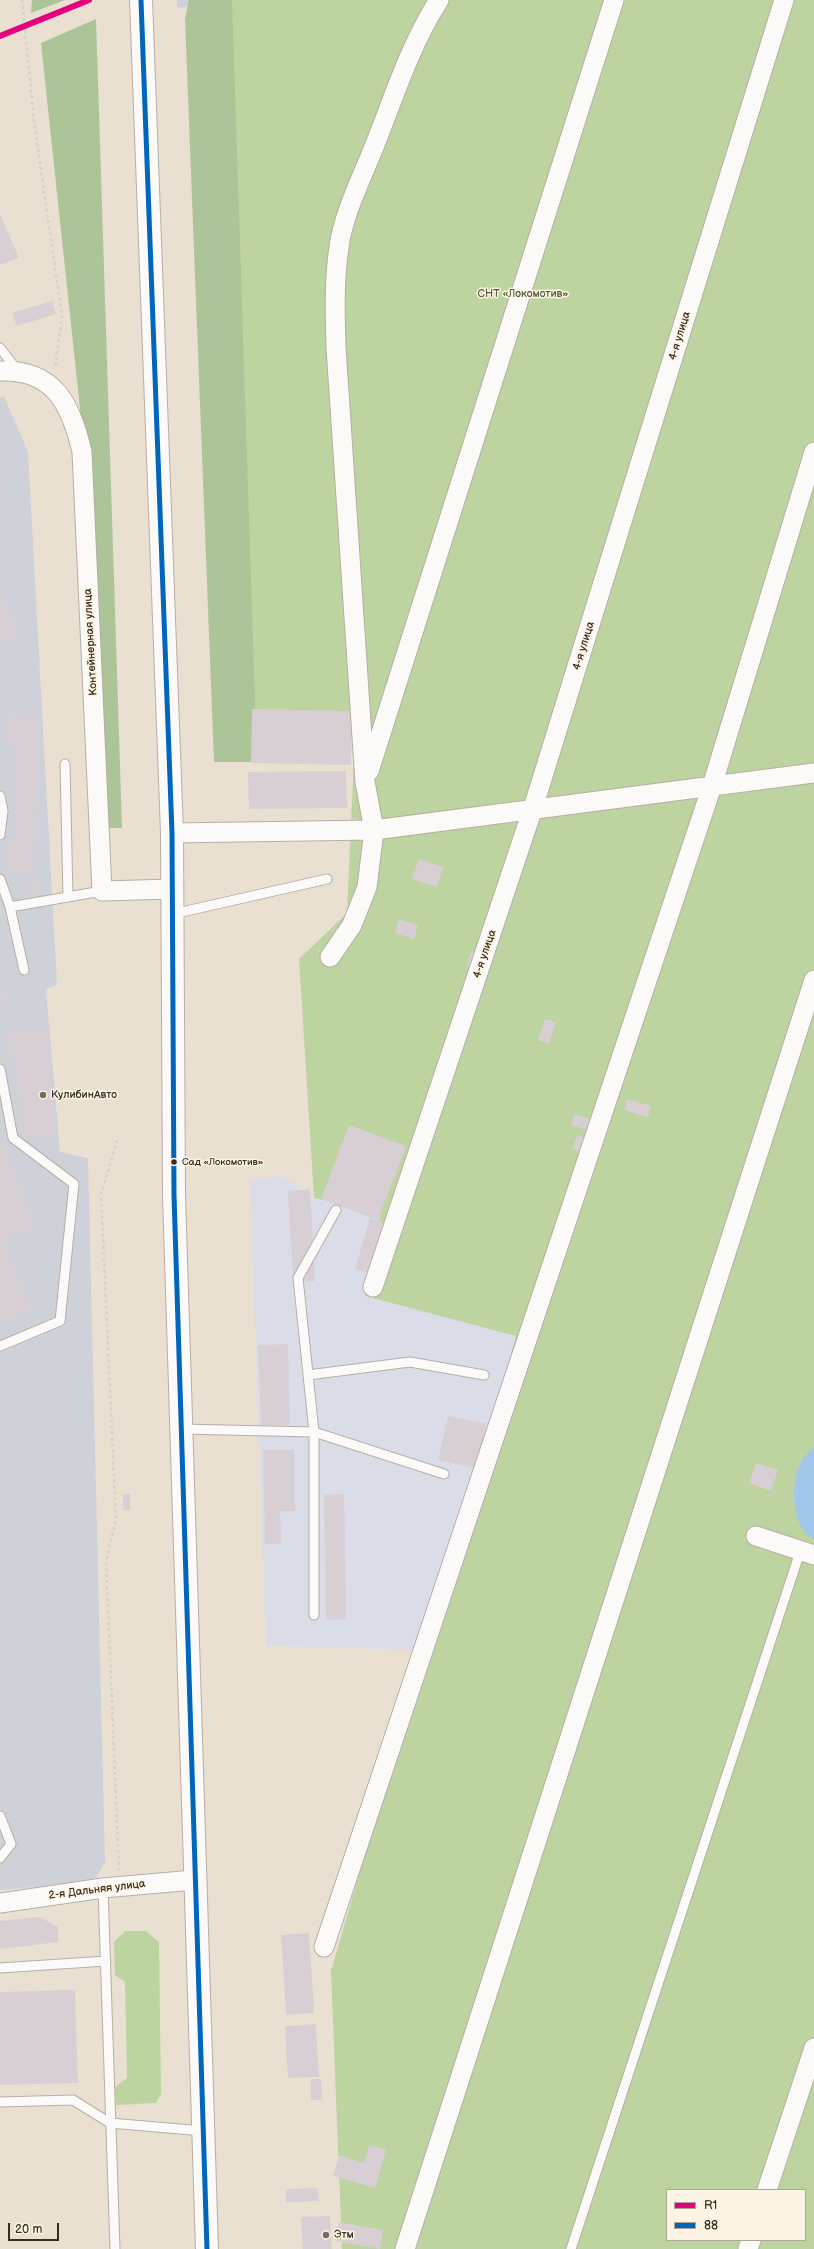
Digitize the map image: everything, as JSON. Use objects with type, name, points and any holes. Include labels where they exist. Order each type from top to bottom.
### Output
[{"type":"main road","points":[[141,0],[172,833],[174,1195],[194,1880],[207,2249]]},
{"type":"street","points":[[330,957],[352,925],[367,887],[374,830],[366,782],[336,347],[335,286],[339,246],[353,199],[404,71],[425,22],[439,0]]},
{"type":"street","points":[[366,782],[614,0]]},
{"type":"street","name":"4-я улица","points":[[373,1288],[533,808],[784,0]]},
{"type":"street","name":"Контейнерная улица","points":[[9,371],[36,375],[53,388],[68,408],[76,426],[82,452],[102,891]]},
{"type":"street","points":[[324,1947],[712,786],[814,452]]},
{"type":"street","points":[[172,833],[374,830],[533,808],[814,773]]},
{"type":"street","points":[[102,891],[173,889]]},
{"type":"street","points":[[405,2249],[814,980]]},
{"type":"street","points":[[756,1536],[807,1553]]},
{"type":"street","name":"2-я Дальняя улица","points":[[0,1903],[111,1887],[194,1880]]},
{"type":"street","points":[[767,2189],[814,2048]]},
{"type":"lane","points":[[0,348],[9,371]]},
{"type":"lane","points":[[65,764],[68,897]]},
{"type":"lane","points":[[0,796],[3,811],[0,835]]},
{"type":"lane","points":[[0,879],[10,907],[24,970]]},
{"type":"lane","points":[[173,914],[327,879]]},
{"type":"lane","points":[[10,907],[102,891]]},
{"type":"lane","points":[[0,1069],[13,1138],[74,1184],[60,1321],[0,1346]]},
{"type":"lane","points":[[314,1615],[314,1432],[298,1278],[336,1210]]},
{"type":"lane","points":[[308,1375],[410,1362],[484,1375]]},
{"type":"lane","points":[[181,1428],[314,1432],[444,1474]]},
{"type":"lane","points":[[571,2249],[807,1553]]},
{"type":"lane","points":[[0,1816],[11,1844],[0,1858]]},
{"type":"lane","points":[[111,1887],[106,1961],[115,2249]]},
{"type":"lane","points":[[0,1968],[106,1961]]},
{"type":"lane","points":[[0,2102],[73,2100],[110,2123],[203,2131]]},
{"type":"path","points":[[22,0],[34,121],[62,316],[53,388]]},
{"type":"path","points":[[111,1887],[106,1561],[116,1520],[101,1195],[116,1140]]},
{"type":"shaded area","points":[[177,0],[228,0],[223,3],[177,8]]},
{"type":"shaded area","points":[[4,396],[28,452],[57,985],[46,989],[60,1152],[88,1158],[105,1862],[96,1878],[83,1883],[0,1890],[0,398]]},
{"type":"shaded area","points":[[281,1175],[314,1198],[381,1210],[365,1296],[516,1335],[426,1650],[266,1646],[250,1181]]},
{"type":"green space","points":[[32,0],[65,0],[31,13]]},
{"type":"green space","points":[[189,0],[232,0],[257,762],[214,762],[185,19]]},
{"type":"green space","name":"СНТ «Локомотив»","points":[[228,0],[814,0],[814,2249],[342,2249],[331,1971],[516,1336],[365,1296],[381,1210],[314,1198],[299,959],[347,913],[355,735],[245,736]]},
{"type":"green space","points":[[96,19],[122,828],[109,828],[91,512],[41,43]]},
{"type":"green space","points":[[125,1931],[146,1931],[159,1942],[161,2094],[156,2103],[116,2105],[115,2087],[127,2078],[125,1982],[115,1975],[114,1942]]},
{"type":"water","points":[[814,1448],[814,1539],[805,1532],[799,1521],[795,1508],[794,1494],[795,1480],[799,1467],[805,1456]]},
{"type":"building","points":[[0,214],[19,258],[0,265]]},
{"type":"building","points":[[52,301],[56,314],[17,326],[12,313]]},
{"type":"building","points":[[0,588],[19,634],[0,642]]},
{"type":"building","points":[[252,709],[352,711],[351,765],[251,763]]},
{"type":"building","points":[[7,715],[38,716],[36,874],[6,874],[6,842],[16,842],[17,745],[7,745]]},
{"type":"building","points":[[346,771],[347,808],[249,809],[248,772]]},
{"type":"building","points":[[350,818],[358,818],[358,826],[350,826]]},
{"type":"building","points":[[419,859],[443,867],[437,887],[412,879]]},
{"type":"building","points":[[28,882],[40,882],[40,895],[28,895]]},
{"type":"building","points":[[399,919],[418,925],[414,939],[395,933]]},
{"type":"building","points":[[471,952],[485,956],[481,972],[467,967]]},
{"type":"building","points":[[0,980],[9,1001],[0,1004]]},
{"type":"building","points":[[545,1019],[556,1022],[549,1044],[538,1040]]},
{"type":"building","points":[[49,1030],[55,1134],[21,1136],[17,1054],[9,1055],[7,1032]]},
{"type":"building","points":[[627,1099],[651,1106],[648,1117],[624,1110]]},
{"type":"building","points":[[574,1114],[600,1122],[597,1133],[571,1125]]},
{"type":"building","points":[[349,1125],[406,1146],[378,1220],[321,1199]]},
{"type":"building","points":[[0,1134],[36,1227],[3,1240],[32,1309],[0,1322]]},
{"type":"building","points":[[577,1135],[594,1141],[590,1154],[573,1149]]},
{"type":"building","points":[[310,1189],[315,1281],[293,1282],[288,1191]]},
{"type":"building","points":[[370,1218],[389,1224],[374,1275],[355,1269]]},
{"type":"building","points":[[288,1344],[290,1425],[261,1425],[258,1345]]},
{"type":"building","points":[[448,1416],[486,1424],[477,1468],[438,1460]]},
{"type":"building","points":[[263,1450],[294,1450],[295,1511],[280,1511],[281,1544],[265,1544]]},
{"type":"building","points":[[756,1463],[778,1470],[771,1491],[749,1483]]},
{"type":"building","points":[[123,1494],[130,1494],[130,1510],[123,1510]]},
{"type":"building","points":[[344,1494],[346,1619],[326,1620],[324,1495]]},
{"type":"building","points":[[40,1917],[58,1927],[58,1942],[0,1949],[0,1921]]},
{"type":"building","points":[[309,1933],[314,2013],[286,2015],[281,1935]]},
{"type":"building","points":[[75,1990],[78,2083],[0,2085],[0,1992]]},
{"type":"building","points":[[316,2024],[319,2077],[288,2078],[285,2026]]},
{"type":"building","points":[[311,2079],[321,2079],[322,2100],[311,2100]]},
{"type":"building","points":[[369,2145],[386,2150],[375,2188],[333,2176],[339,2155],[364,2163]]},
{"type":"building","points":[[318,2188],[319,2201],[286,2202],[286,2189]]},
{"type":"building","points":[[330,2216],[332,2249],[303,2249],[301,2217]]},
{"type":"building","points":[[339,2222],[383,2230],[380,2249],[335,2241]]},
{"type":"transit line","name":"R1","points":[[0,36],[89,0]]},
{"type":"transit line","name":"88","points":[[141,0],[172,833],[174,1195],[207,2249]]},
{"type":"place","name":"КулибинАвто","points":[[43,1095]]},
{"type":"place","name":"Сад «Локомотив»","points":[[174,1162]]},
{"type":"place","name":"Этм","points":[[326,2235]]}]
